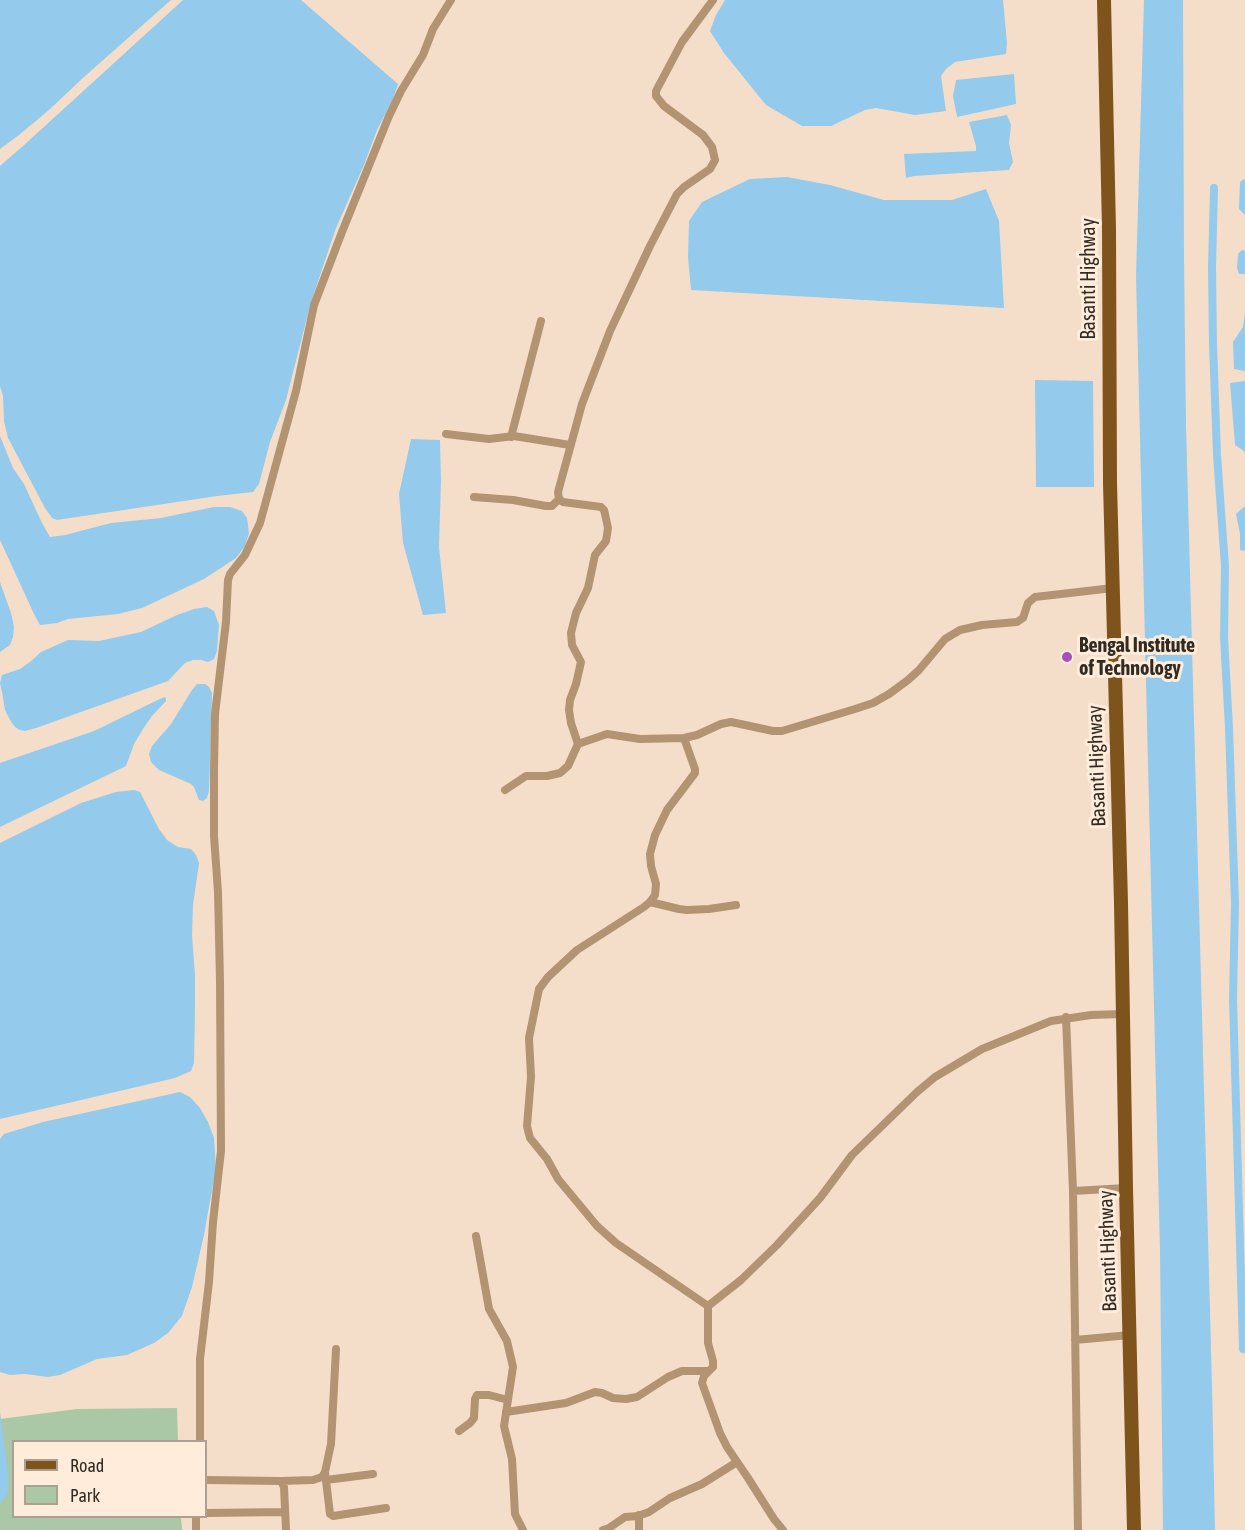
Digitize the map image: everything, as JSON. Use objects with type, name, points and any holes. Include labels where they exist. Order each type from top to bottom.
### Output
[{"type":"main road","name":"Basanti Highway","points":[[1104,0],[1110,483],[1134,1530]]},
{"type":"street","points":[[200,1440],[200,1359],[221,1151],[220,981],[214,836],[214,771],[215,714],[226,622],[228,580],[245,555],[260,523],[296,391],[314,305],[342,232],[389,116],[401,91],[423,56],[433,29],[451,0]]},
{"type":"street","points":[[559,500],[558,492],[582,404],[610,332],[672,203],[681,190],[710,169],[715,160],[712,147],[703,135],[664,106],[656,96],[656,91],[682,42],[712,0]]},
{"type":"street","points":[[511,437],[541,321]]},
{"type":"street","points":[[446,434],[489,439],[511,437],[570,445]]},
{"type":"street","points":[[474,497],[513,500],[546,507],[552,506],[559,500]]},
{"type":"street","points":[[505,790],[526,776],[551,776],[565,770],[572,761],[578,744],[569,710],[581,662],[572,645],[571,633],[576,613],[588,588],[595,555],[606,541],[608,528],[604,510],[601,507],[559,500]]},
{"type":"street","points":[[578,744],[607,734],[640,739],[684,738],[731,722],[782,731],[855,710],[889,694],[908,680],[945,639],[960,630],[982,625],[1017,622],[1023,618],[1028,603],[1035,597],[1113,588]]},
{"type":"street","points":[[684,738],[695,773],[672,803],[655,835],[650,854],[656,894],[650,902],[628,918],[577,950],[541,984],[529,1038],[531,1077],[527,1126],[530,1138],[547,1159],[558,1179],[597,1226],[616,1243],[708,1306]]},
{"type":"street","points":[[650,902],[687,910],[736,904]]},
{"type":"street","points":[[708,1306],[741,1280],[777,1245],[820,1198],[852,1155],[935,1077],[982,1048],[1037,1026],[1066,1017],[1106,1013],[1123,1014]]},
{"type":"street","points":[[1066,1017],[1073,1191],[1078,1530]]},
{"type":"street","points":[[1073,1191],[1126,1188]]},
{"type":"street","points":[[476,1236],[489,1309],[507,1341],[512,1360],[513,1372],[504,1426],[512,1460],[515,1514],[523,1530]]},
{"type":"street","points":[[708,1306],[708,1343],[713,1367],[702,1379],[702,1383],[720,1433],[783,1530]]},
{"type":"street","points":[[1075,1340],[1130,1335]]},
{"type":"street","points":[[336,1349],[331,1444],[326,1476],[329,1512],[333,1516],[386,1508]]},
{"type":"street","points":[[506,1412],[566,1403],[595,1392],[603,1392],[613,1398],[637,1397],[668,1377],[682,1371],[708,1371]]},
{"type":"street","points":[[459,1431],[474,1418],[477,1395],[489,1395],[508,1400]]},
{"type":"street","points":[[603,1530],[625,1518],[653,1509],[670,1498],[702,1484],[737,1462]]},
{"type":"street","points":[[207,1480],[313,1480],[326,1476],[373,1474]]},
{"type":"street","points":[[281,1481],[284,1487],[286,1530]]},
{"type":"street","points":[[207,1513],[285,1512]]},
{"type":"street","points":[[639,1515],[639,1530]]},
{"type":"green space","points":[[177,1408],[178,1440],[12,1440],[12,1518],[181,1518],[182,1530],[0,1530],[0,1419],[77,1409]]},
{"type":"water","points":[[0,0],[171,0],[49,110],[0,149]]},
{"type":"water","points":[[183,0],[301,0],[398,84],[336,228],[311,302],[286,400],[270,442],[259,484],[253,492],[57,520],[52,518],[45,508],[8,438],[4,421],[3,396],[0,386],[0,166]]},
{"type":"water","points":[[725,0],[1003,0],[1006,54],[955,62],[946,69],[941,76],[946,111],[915,115],[876,108],[865,110],[831,126],[802,126],[766,105],[724,53],[710,31]]},
{"type":"water","points":[[1144,0],[1183,0],[1186,425],[1215,1530],[1163,1530],[1160,1251],[1136,276]]},
{"type":"water","points":[[1014,74],[1016,104],[957,117],[953,96],[956,80]]},
{"type":"water","points":[[1007,115],[1011,125],[1009,143],[1013,162],[1009,170],[906,178],[904,154],[976,151],[969,122]]},
{"type":"water","points":[[787,177],[830,185],[884,200],[952,200],[986,189],[999,221],[1004,308],[691,290],[688,257],[689,221],[702,202],[750,179]]},
{"type":"water","points":[[1244,179],[1245,215],[1239,209],[1240,182]]},
{"type":"water","points":[[1242,250],[1245,251],[1245,274],[1239,274],[1238,254]]},
{"type":"water","points":[[1245,313],[1245,371],[1234,369],[1233,342],[1243,327]]},
{"type":"water","points":[[1035,380],[1093,381],[1094,487],[1036,487]]},
{"type":"water","points":[[1245,381],[1245,455],[1244,451],[1235,445],[1230,383]]},
{"type":"water","points":[[0,436],[13,468],[24,484],[50,537],[111,523],[161,518],[214,507],[230,507],[242,511],[247,518],[249,533],[245,546],[236,558],[204,579],[142,608],[118,614],[68,619],[40,625],[0,540]]},
{"type":"water","points":[[411,439],[440,440],[439,547],[446,613],[423,615],[403,543],[399,494]]},
{"type":"water","points":[[1245,506],[1245,551],[1240,550],[1236,514]]},
{"type":"water","points":[[0,582],[14,627],[10,645],[0,652]]},
{"type":"water","points":[[207,607],[214,611],[219,625],[217,651],[214,659],[208,662],[193,660],[185,663],[168,681],[36,728],[20,730],[10,720],[5,710],[0,683],[2,675],[20,669],[41,652],[68,640],[99,641],[141,632],[177,615]]},
{"type":"water","points":[[197,684],[205,684],[212,693],[209,791],[207,798],[203,801],[199,800],[191,784],[159,770],[151,762],[149,754],[152,746],[171,724]]},
{"type":"water","points":[[164,697],[166,701],[143,729],[134,744],[126,766],[0,827],[0,763],[94,731]]},
{"type":"water","points":[[134,790],[140,792],[167,840],[178,847],[191,849],[199,863],[193,905],[195,1012],[194,1063],[191,1071],[175,1078],[0,1119],[0,843],[81,803],[116,792]]},
{"type":"water","points":[[180,1092],[190,1097],[208,1122],[214,1138],[216,1168],[204,1235],[192,1287],[182,1316],[168,1333],[154,1343],[127,1355],[97,1359],[60,1375],[48,1377],[10,1375],[0,1372],[0,1139],[4,1134],[43,1122]]},
{"type":"water","points":[[0,1412],[8,1472],[8,1493],[0,1504]]},
{"type":"waterway","points":[[1214,188],[1213,344],[1217,455],[1225,566],[1224,637],[1235,903],[1233,999],[1243,1349]]},
{"type":"place","name":"Bengal Institute of Technology","points":[[1067,657]]}]
